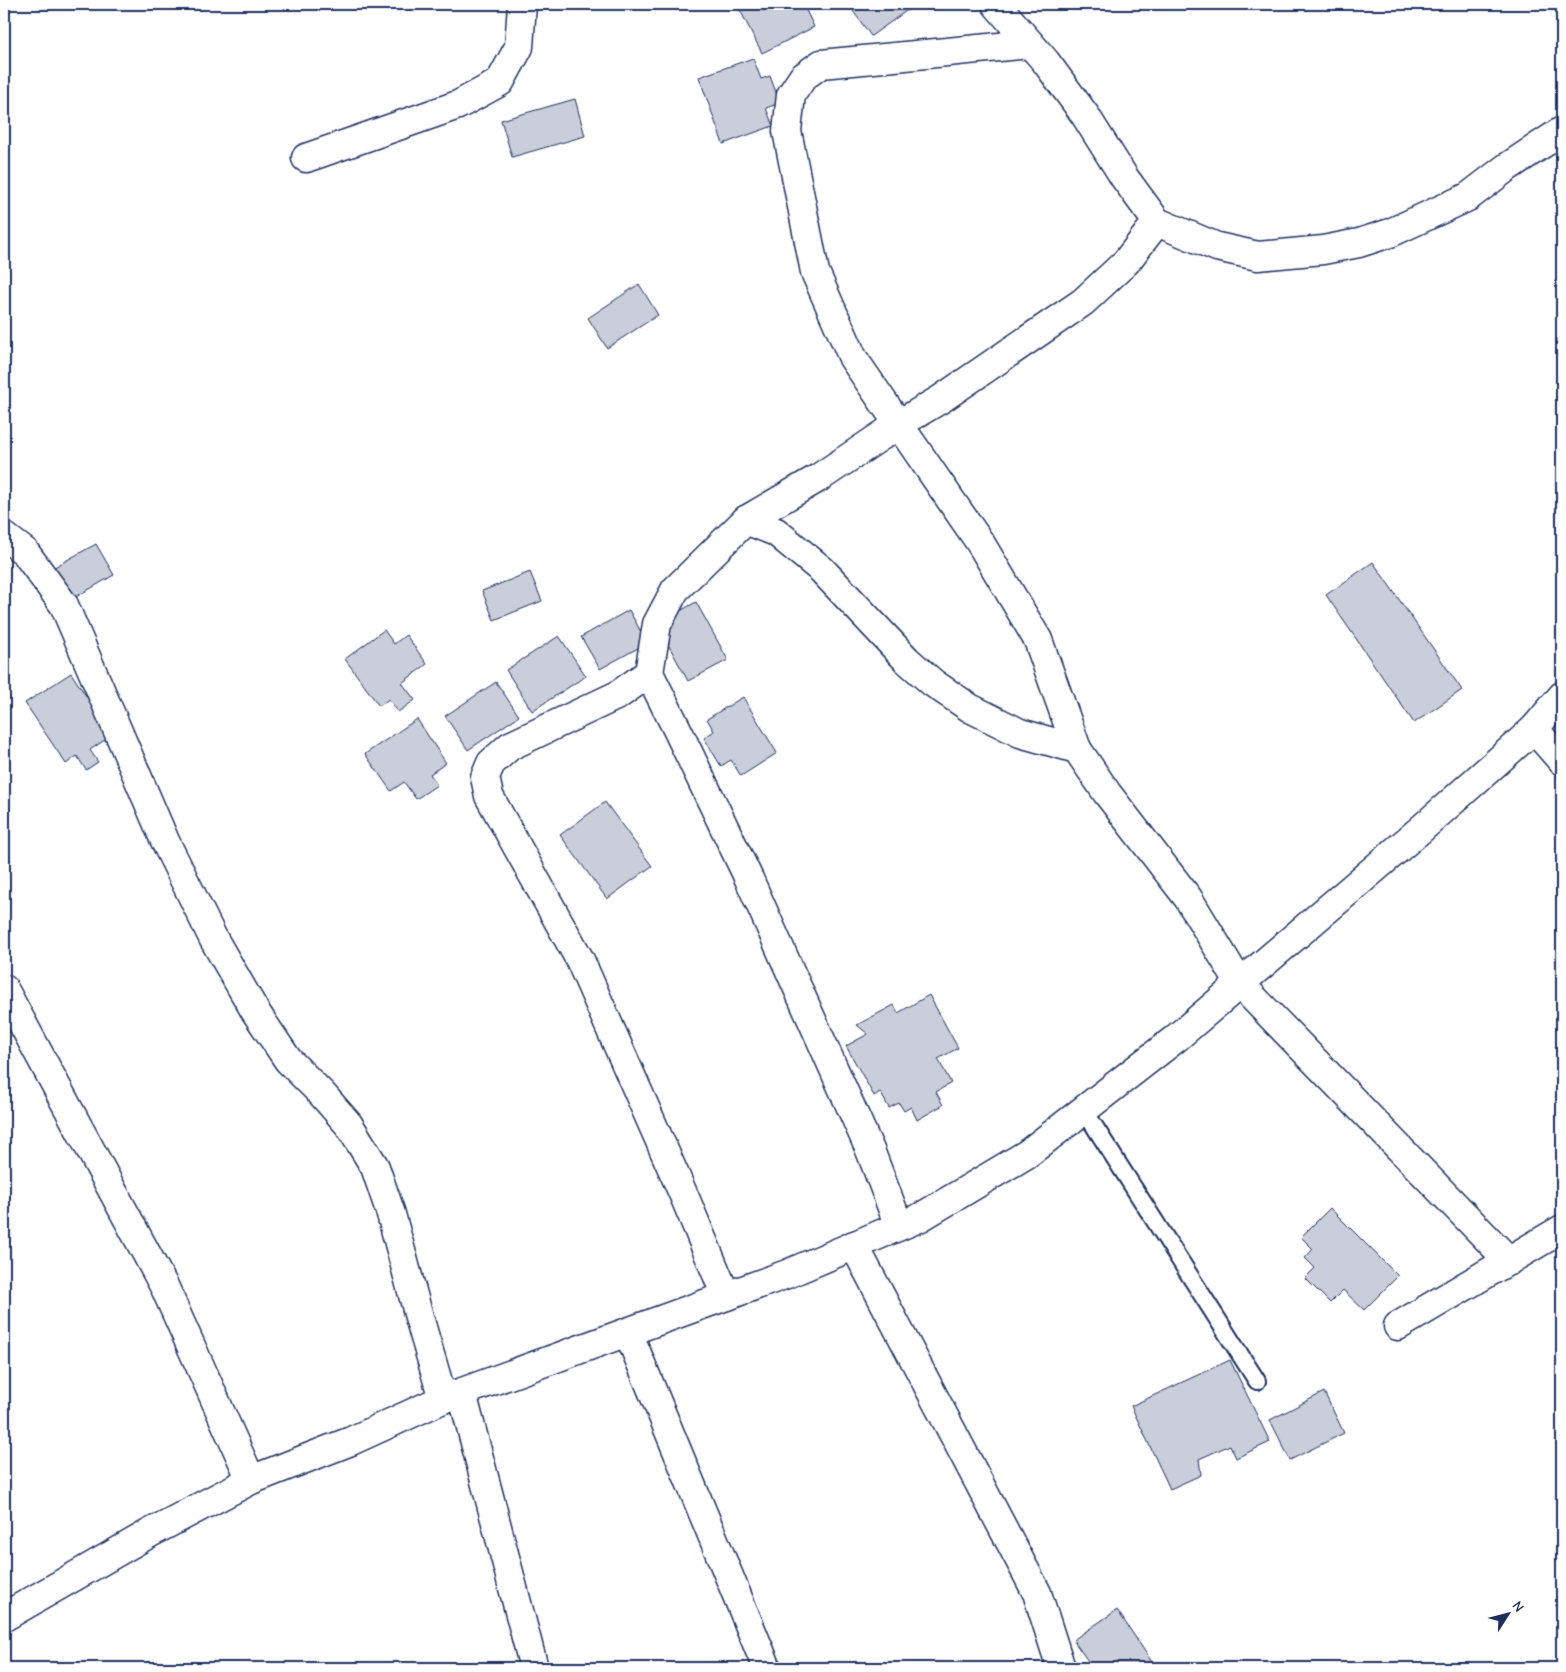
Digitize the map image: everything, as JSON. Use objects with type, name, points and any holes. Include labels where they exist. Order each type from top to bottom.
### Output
[{"type":"street","points":[[306,158],[458,104],[500,82],[519,47],[522,4]]},
{"type":"street","points":[[996,4],[1030,44],[1085,115],[1124,177],[1157,222],[1217,247],[1258,256],[1323,250],[1359,243],[1398,230],[1468,197],[1525,155],[1562,132]]},
{"type":"street","points":[[1030,44],[820,64],[803,76],[791,95],[787,131],[815,272],[853,358],[981,544],[1038,640],[1077,749],[1107,792],[1188,898],[1240,984],[1509,1262]]},
{"type":"street","points":[[898,1226],[870,1150],[749,879],[649,673],[657,624],[675,590],[746,520],[820,477],[898,424],[941,399],[1083,302],[1126,262],[1157,222]]},
{"type":"street","points":[[746,520],[776,532],[822,570],[907,660],[933,683],[970,708],[1020,733],[1077,749]]},
{"type":"street","points":[[4,536],[25,552],[64,605],[165,841],[214,938],[255,1011],[288,1060],[349,1124],[375,1167],[391,1214],[419,1317],[452,1396],[534,1668]]},
{"type":"street","points":[[649,673],[618,695],[510,746],[492,763],[485,777],[489,796],[580,960],[726,1296]]},
{"type":"street","points":[[4,1617],[150,1533],[251,1480],[351,1441],[452,1396],[786,1274],[921,1217],[1026,1154],[1175,1039],[1420,830],[1534,729],[1562,696]]},
{"type":"street","points":[[1534,729],[1562,760]]},
{"type":"street","points":[[4,989],[165,1288],[251,1480]]},
{"type":"street","points":[[1398,1326],[1562,1229]]},
{"type":"street","points":[[854,1245],[1037,1593],[1061,1668]]},
{"type":"street","points":[[628,1332],[767,1668]]},
{"type":"lane","points":[[1084,1110],[1257,1381]]},
{"type":"building","points":[[737,4],[803,4],[814,27],[762,53]]},
{"type":"building","points":[[848,4],[906,4],[909,9],[871,36]]},
{"type":"building","points":[[753,58],[761,79],[770,76],[780,103],[766,108],[773,126],[723,144],[699,77]]},
{"type":"building","points":[[575,99],[585,136],[512,157],[501,120]]},
{"type":"building","points":[[639,284],[658,315],[607,348],[588,318]]},
{"type":"building","points":[[4,466],[6,500],[4,500]]},
{"type":"building","points":[[96,544],[114,575],[67,602],[49,570]]},
{"type":"building","points":[[1373,562],[1462,690],[1414,723],[1326,595]]},
{"type":"building","points":[[530,572],[542,601],[494,620],[482,591]]},
{"type":"building","points":[[696,602],[728,660],[688,681],[657,624]]},
{"type":"building","points":[[629,610],[647,643],[600,669],[581,637]]},
{"type":"building","points":[[384,630],[394,644],[406,635],[427,664],[402,683],[415,700],[398,712],[389,699],[379,706],[345,659]]},
{"type":"building","points":[[559,636],[586,676],[532,711],[506,670]]},
{"type":"building","points":[[71,673],[112,735],[90,750],[98,762],[86,770],[77,756],[66,764],[25,703]]},
{"type":"building","points":[[496,682],[519,716],[468,750],[445,716]]},
{"type":"building","points":[[743,697],[777,753],[741,776],[731,760],[721,766],[704,738],[714,731],[707,719]]},
{"type":"building","points":[[417,719],[446,763],[430,774],[437,785],[416,799],[404,782],[391,791],[365,754]]},
{"type":"building","points":[[605,802],[652,866],[607,899],[560,835]]},
{"type":"building","points":[[929,995],[958,1048],[938,1059],[951,1083],[936,1092],[943,1105],[917,1120],[911,1107],[904,1111],[899,1103],[889,1108],[880,1092],[874,1096],[846,1046],[868,1034],[857,1025],[894,1005],[898,1013]]},
{"type":"building","points":[[1330,1208],[1398,1276],[1364,1310],[1343,1290],[1330,1303],[1305,1278],[1315,1268],[1305,1258],[1313,1249],[1301,1237]]},
{"type":"building","points":[[1230,1360],[1270,1442],[1236,1458],[1230,1445],[1199,1459],[1201,1475],[1170,1489],[1131,1406]]},
{"type":"building","points":[[1324,1392],[1344,1433],[1290,1460],[1270,1420]]},
{"type":"building","points":[[1117,1610],[1156,1668],[1093,1668],[1073,1640]]}]
